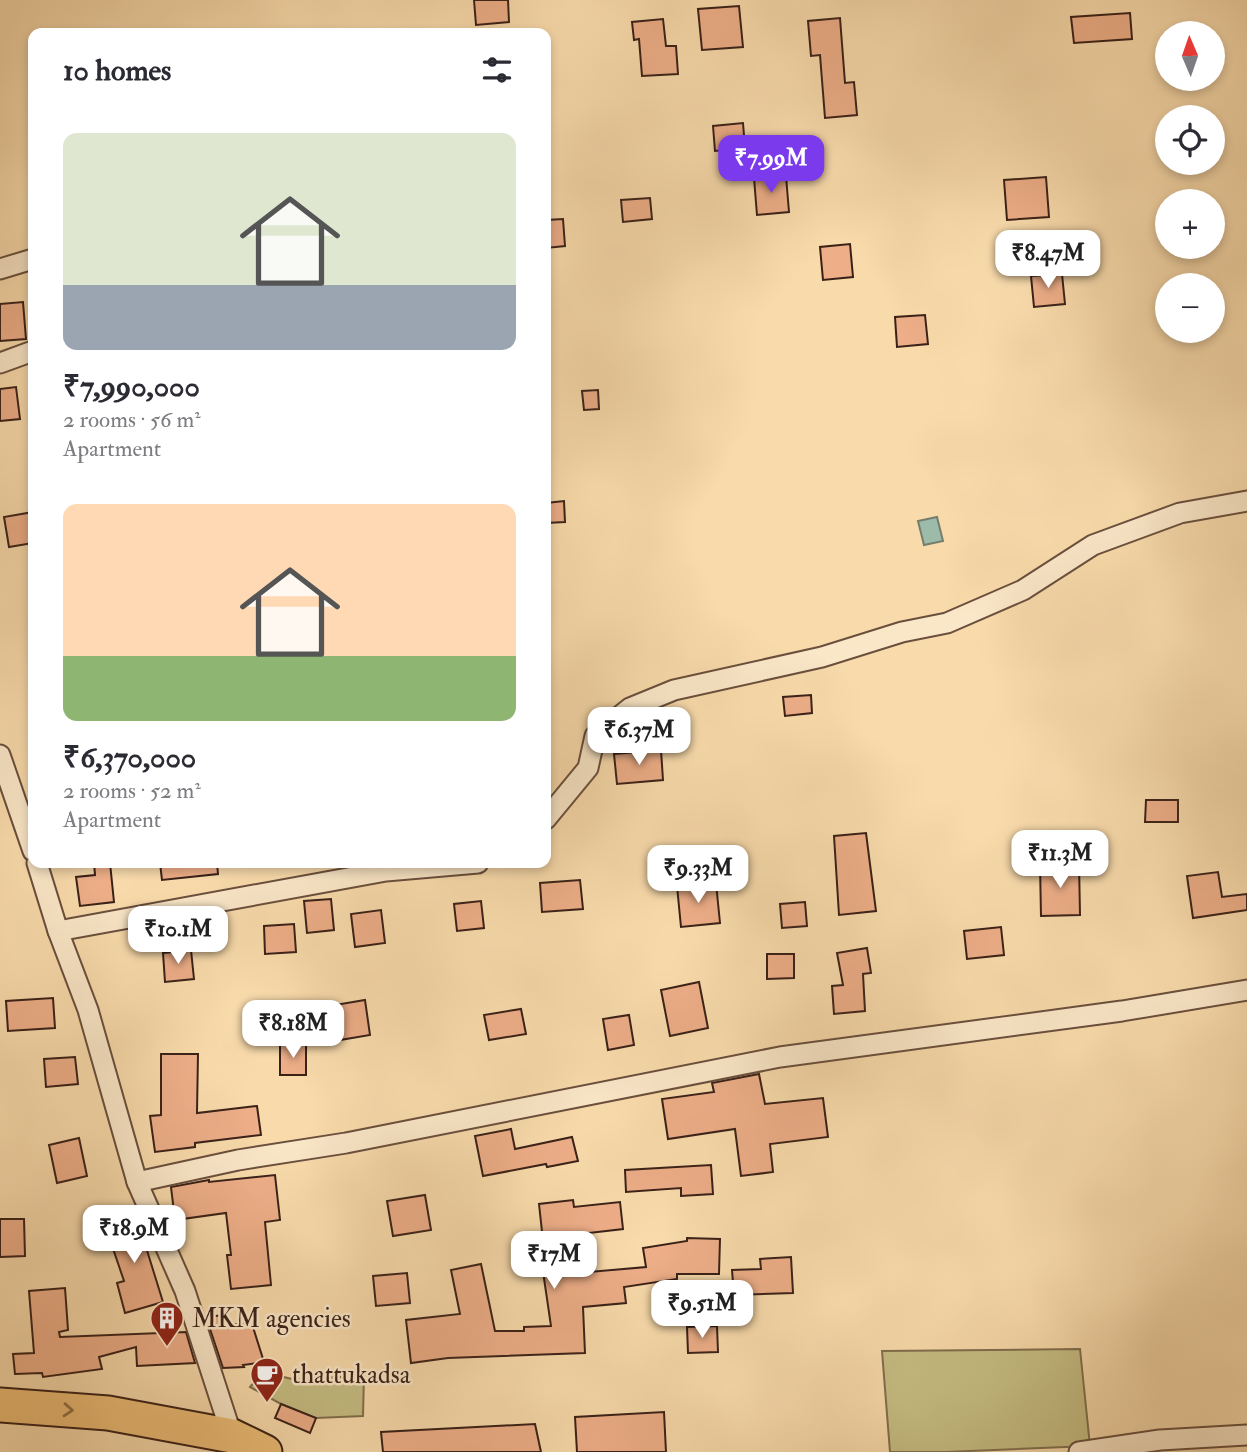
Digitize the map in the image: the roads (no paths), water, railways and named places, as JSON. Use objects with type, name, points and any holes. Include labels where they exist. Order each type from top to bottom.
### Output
[{"type":"highway","points":[[0,1405],[108,1413],[232,1436],[265,1452]]},
{"type":"street","points":[[0,269],[28,261]]},
{"type":"street","points":[[0,363],[28,353]]},
{"type":"street","points":[[551,813],[588,768],[595,736],[630,708],[674,690],[821,657],[902,632],[947,624],[1023,590],[1093,545],[1180,513],[1247,501]]},
{"type":"street","points":[[0,755],[28,836]]},
{"type":"street","points":[[39,868],[58,932],[91,1022],[137,1182],[185,1291],[232,1436]]},
{"type":"street","points":[[58,932],[386,871],[420,868]]},
{"type":"street","points":[[137,1182],[238,1160],[373,1138],[780,1057],[1122,1011],[1247,990]]},
{"type":"street","points":[[1079,1452],[1160,1440],[1247,1435]]},
{"type":"place","name":"MKM agencies","points":[[167,1348]]},
{"type":"place","name":"thattukadsa","points":[[267,1404]]}]
